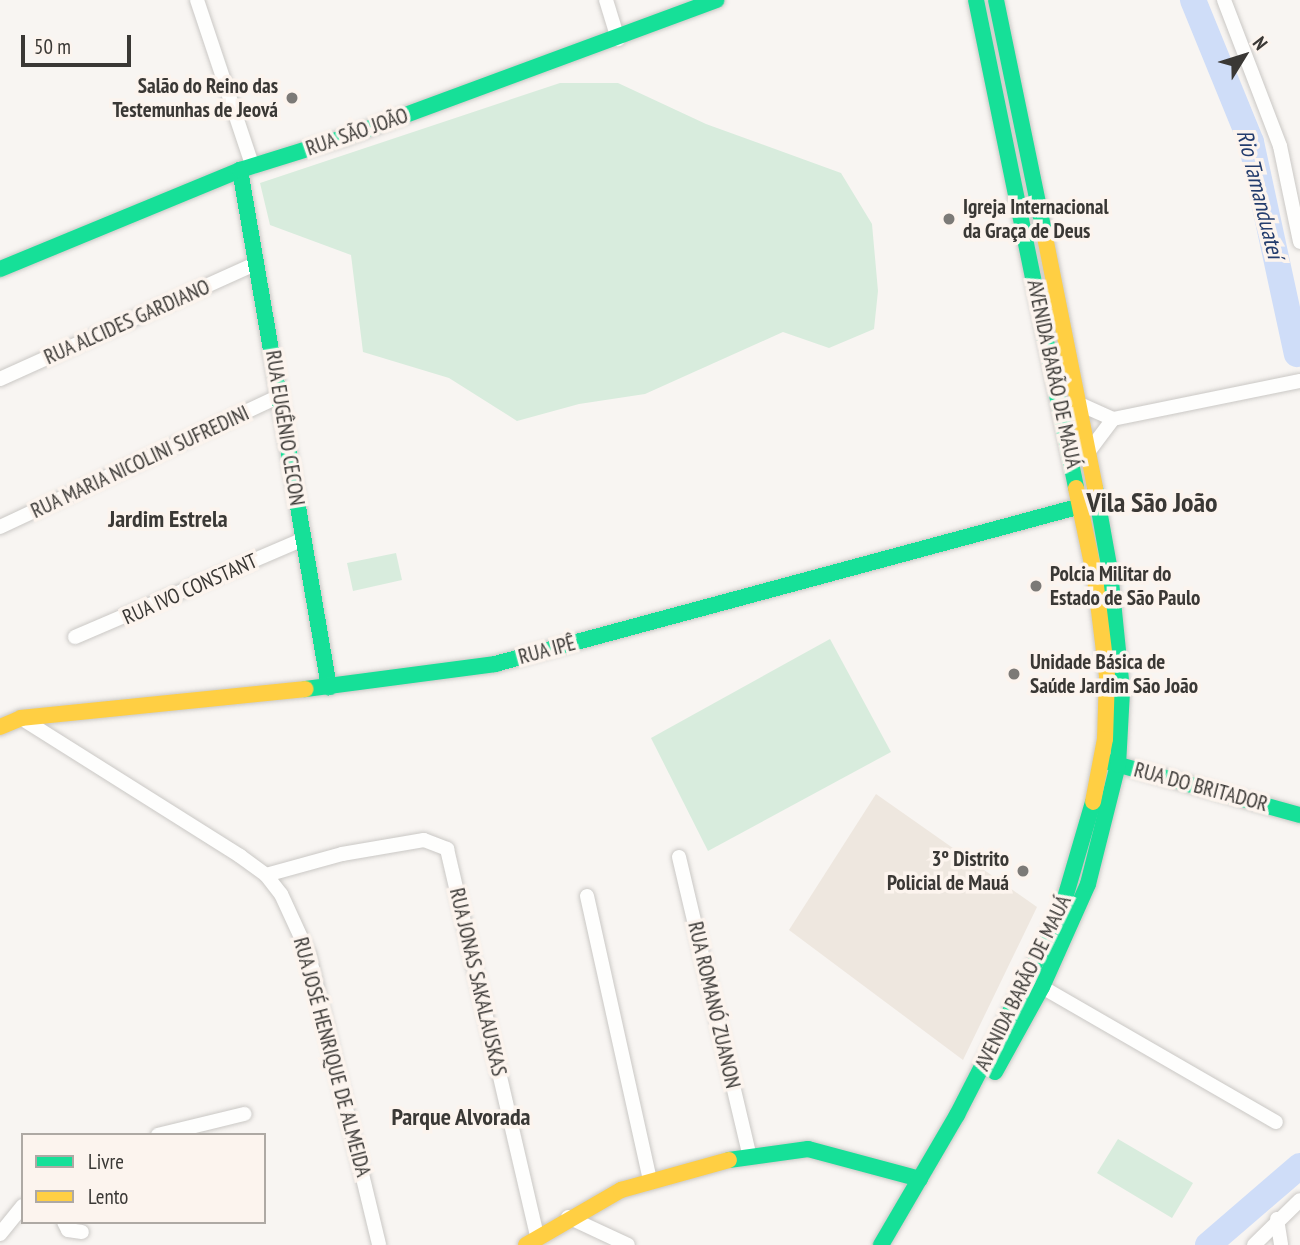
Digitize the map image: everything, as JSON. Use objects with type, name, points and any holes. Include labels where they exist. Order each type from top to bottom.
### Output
[{"type":"street","points":[[197,0],[246,168]]},
{"type":"street","points":[[606,0],[618,39]]},
{"type":"street","name":"RUA SÃO JOÃO","points":[[0,269],[246,168],[618,39],[716,0]]},
{"type":"street","name":"AVENIDA BARÃO DE MAUÁ","points":[[897,1245],[926,1181],[1060,915],[1082,846],[1101,760],[1107,677],[1102,622],[1081,506],[975,0]]},
{"type":"street","name":"AVENIDA BARÃO DE MAUÁ","points":[[881,1245],[926,1181],[1042,986],[1088,884],[1118,765],[1121,665],[1110,570],[1089,451],[1077,404],[996,0]]},
{"type":"street","points":[[1224,0],[1280,146],[1300,242]]},
{"type":"street","name":"RUA EUGÊNIO CECON","points":[[246,168],[255,264],[329,687]]},
{"type":"street","name":"RUA ALCIDES GARDIANO","points":[[0,379],[255,264]]},
{"type":"street","points":[[1055,380],[1077,404],[1096,408],[1113,419]]},
{"type":"street","points":[[1089,451],[1113,419],[1300,381]]},
{"type":"street","name":"RUA MARIA NICOLINI SUFREDINI","points":[[0,527],[280,396]]},
{"type":"street","points":[[1081,506],[1093,526],[1104,566],[1110,570]]},
{"type":"street","name":"RUA IPÊ","points":[[0,727],[21,718],[329,687],[495,664],[1081,506]]},
{"type":"street","name":"RUA IVO CONSTANT","points":[[75,637],[304,539]]},
{"type":"street","name":"RUA JOSÉ HENRIQUE DE ALMEIDA","points":[[21,718],[266,874],[291,910],[309,955],[379,1245]]},
{"type":"street","name":"RUA DO BRITADOR","points":[[1101,760],[1300,815]]},
{"type":"street","name":"RUA JONAS SAKALAUSKAS","points":[[266,874],[342,854],[424,840],[447,849],[532,1241]]},
{"type":"street","name":"RUA ROMANÓ ZUANON","points":[[679,857],[749,1154]]},
{"type":"street","points":[[587,896],[650,1181]]},
{"type":"street","points":[[1042,986],[1276,1122]]},
{"type":"street","points":[[166,1133],[244,1114]]},
{"type":"street","points":[[532,1241],[568,1217],[621,1190],[749,1154],[808,1149],[926,1181]]},
{"type":"street","points":[[1254,1245],[1300,1200]]},
{"type":"street","points":[[0,1234],[21,1208]]},
{"type":"street","points":[[568,1217],[628,1245]]},
{"type":"street","points":[[1278,1219],[1281,1245]]},
{"type":"street","points":[[65,1224],[68,1230],[82,1232]]},
{"type":"shaded area","points":[[876,794],[1037,907],[963,1060],[789,930]]},
{"type":"green space","points":[[560,83],[618,83],[706,124],[841,173],[872,224],[878,291],[874,329],[829,348],[783,332],[645,394],[579,404],[517,421],[449,378],[363,352],[351,255],[270,225],[260,183]]},
{"type":"green space","points":[[396,553],[402,580],[353,591],[347,563]]},
{"type":"green space","points":[[830,639],[891,752],[708,851],[651,738]]},
{"type":"green space","points":[[1118,1139],[1193,1183],[1172,1218],[1097,1173]]},
{"type":"waterway","name":"Rio Tamanduateí","points":[[1193,0],[1251,142],[1297,354]]},
{"type":"waterway","name":"Rio Tamanduateí","points":[[1208,1245],[1300,1166]]},
{"type":"traffic: fast","points":[[0,269],[240,170],[346,137],[717,0]]},
{"type":"traffic: fast","points":[[976,0],[1076,488]]},
{"type":"traffic: fast","points":[[996,0],[1045,237]]},
{"type":"traffic: fast","points":[[240,170],[329,687]]},
{"type":"traffic: fast","points":[[995,1072],[1042,987],[1088,884],[1118,765],[1122,690],[1110,571],[1095,488]]},
{"type":"traffic: fast","points":[[306,689],[495,664],[1081,506]]},
{"type":"traffic: fast","points":[[1105,761],[1300,815]]},
{"type":"traffic: fast","points":[[881,1245],[957,1115],[1060,915],[1093,802]]},
{"type":"traffic: fast","points":[[729,1160],[808,1149],[920,1179]]},
{"type":"traffic: slow","points":[[1045,237],[1095,488]]},
{"type":"traffic: slow","points":[[1076,488],[1095,578],[1107,676],[1105,739],[1093,802]]},
{"type":"traffic: slow","points":[[0,727],[21,718],[306,689]]},
{"type":"traffic: slow","points":[[526,1245],[621,1190],[729,1160]]},
{"type":"place","name":"Salão do Reino das Testemunhas de Jeová","points":[[292,98]]},
{"type":"place","name":"Igreja Internacional da Graça de Deus","points":[[949,219]]},
{"type":"place","name":"Polcia Militar do Estado de São Paulo","points":[[1036,586]]},
{"type":"place","name":"Unidade Básica de Saúde Jardim São João","points":[[1014,674]]},
{"type":"place","name":"3º Distrito Policial de Mauá","points":[[1023,871]]},
{"type":"district","name":"Vila São João","points":[[1152,502]]},
{"type":"district","name":"Jardim Estrela","points":[[168,519]]},
{"type":"district","name":"Parque Alvorada","points":[[461,1117]]}]
